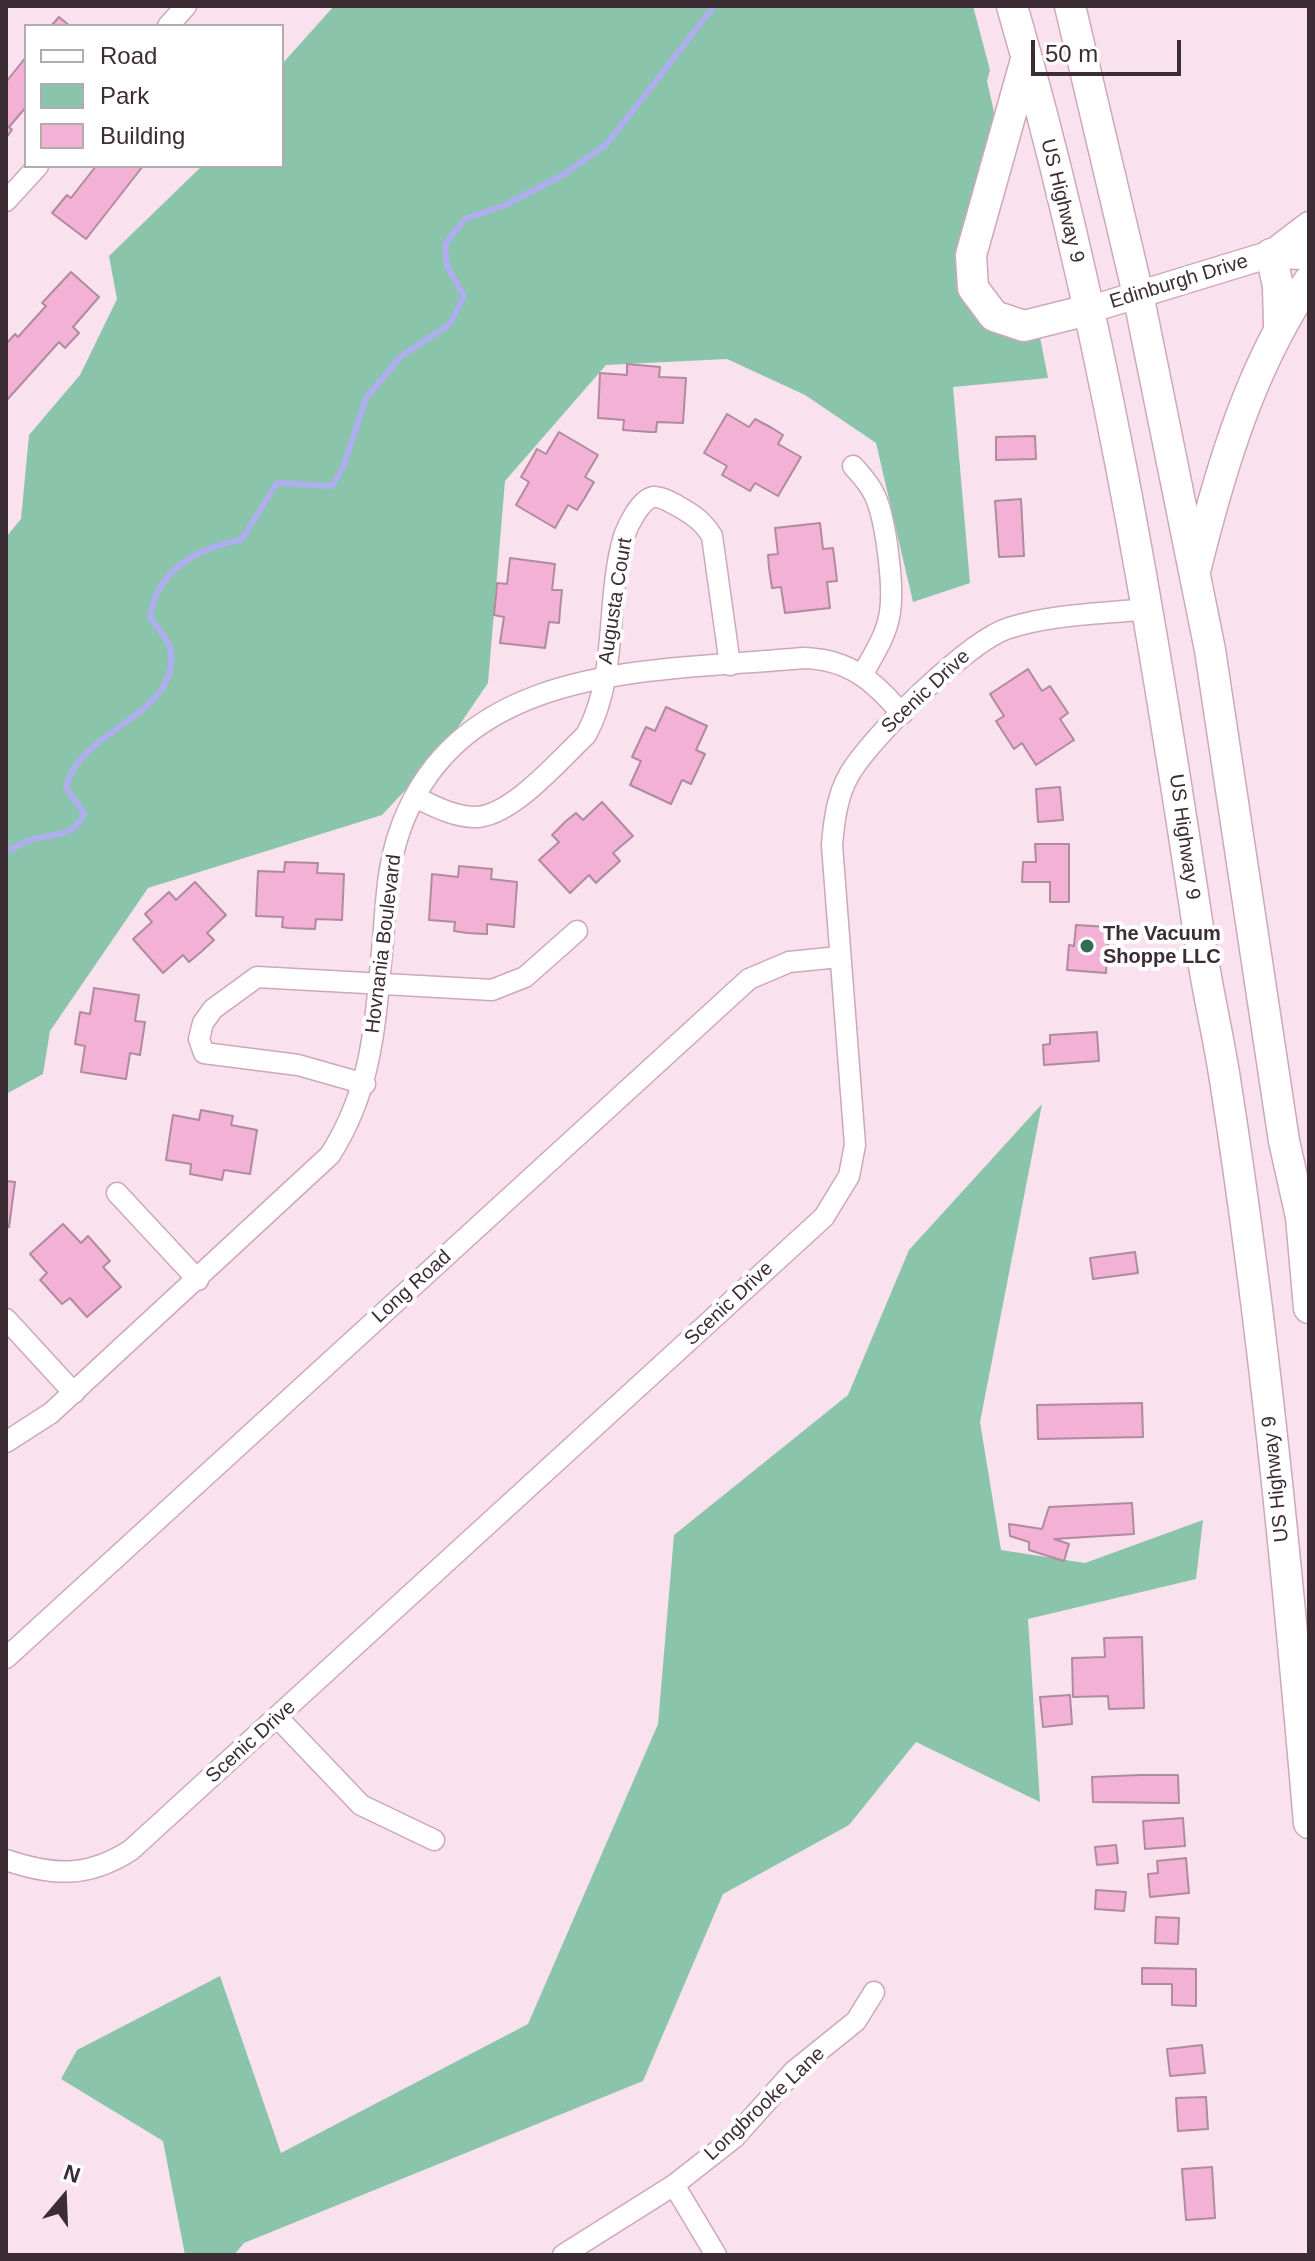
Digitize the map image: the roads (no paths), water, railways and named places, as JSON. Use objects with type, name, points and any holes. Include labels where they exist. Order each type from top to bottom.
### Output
[{"type":"highway","name":"US Highway 9","points":[[1012,6],[1088,310],[1147,609],[1209,1002],[1228,1098],[1272,1432],[1309,1823]]},
{"type":"highway","points":[[1070,6],[1138,294],[1229,759],[1243,879],[1284,1141],[1301,1217],[1309,1308]]},
{"type":"highway","points":[[1027,57],[971,255],[973,288],[981,304],[994,316],[1024,326],[1088,310]]},
{"type":"highway","points":[[1271,254],[1278,286],[1279,325]]},
{"type":"highway","points":[[1194,576],[1218,479],[1279,325],[1309,281]]},
{"type":"main road","name":"Edinburgh Drive","points":[[1088,310],[1271,254],[1309,225]]},
{"type":"main road","name":"Edinburgh Drive","points":[[1271,254],[1299,256],[1309,251]]},
{"type":"street","points":[[170,24],[186,6]]},
{"type":"street","points":[[6,201],[36,168]]},
{"type":"street","points":[[853,466],[875,495],[881,515],[890,593],[890,612],[883,638],[863,674]]},
{"type":"street","name":"Augusta Court","points":[[604,678],[625,533],[644,503],[653,497],[662,498],[702,520],[712,536],[717,552],[730,665]]},
{"type":"street","name":"Scenic Drive","points":[[6,1860],[59,1874],[80,1873],[114,1862],[131,1850],[832,1207],[849,1176],[855,1145],[832,845],[837,805],[848,776],[866,750],[977,645],[1009,628],[1055,618],[1147,609]]},
{"type":"street","name":"Hovnania Boulevard","points":[[6,1442],[40,1422],[74,1393],[330,1155],[345,1131],[365,1084],[392,855],[415,797],[441,759],[493,715],[535,694],[604,678],[819,658],[843,664],[863,674],[902,714]]},
{"type":"street","points":[[415,797],[449,813],[475,817],[494,814],[510,805],[586,735],[594,721],[604,678]]},
{"type":"street","points":[[365,1084],[298,1065],[204,1053],[199,1039],[203,1023],[213,1009],[257,977],[492,990],[525,977],[577,931]]},
{"type":"street","name":"Long Road","points":[[6,1658],[749,979],[789,962],[839,957]]},
{"type":"street","points":[[117,1193],[198,1280]]},
{"type":"street","points":[[6,1319],[74,1393]]},
{"type":"street","points":[[277,1717],[361,1805],[434,1840]]},
{"type":"street","name":"Longbrooke Lane","points":[[563,2255],[674,2185],[734,2138],[794,2071],[856,2021],[874,1992]]},
{"type":"street","points":[[674,2185],[716,2255]]},
{"type":"waterway","points":[[6,851],[30,840],[75,827],[84,813],[66,788],[74,768],[89,751],[146,706],[161,690],[170,671],[170,648],[150,617],[154,601],[170,574],[195,555],[241,540],[277,483],[332,486],[344,465],[366,398],[400,357],[450,324],[464,296],[447,266],[445,244],[465,219],[505,205],[563,175],[607,144],[714,6]]},
{"type":"place","name":"The Vacuum Shoppe LLC","points":[[1087,946]]}]
